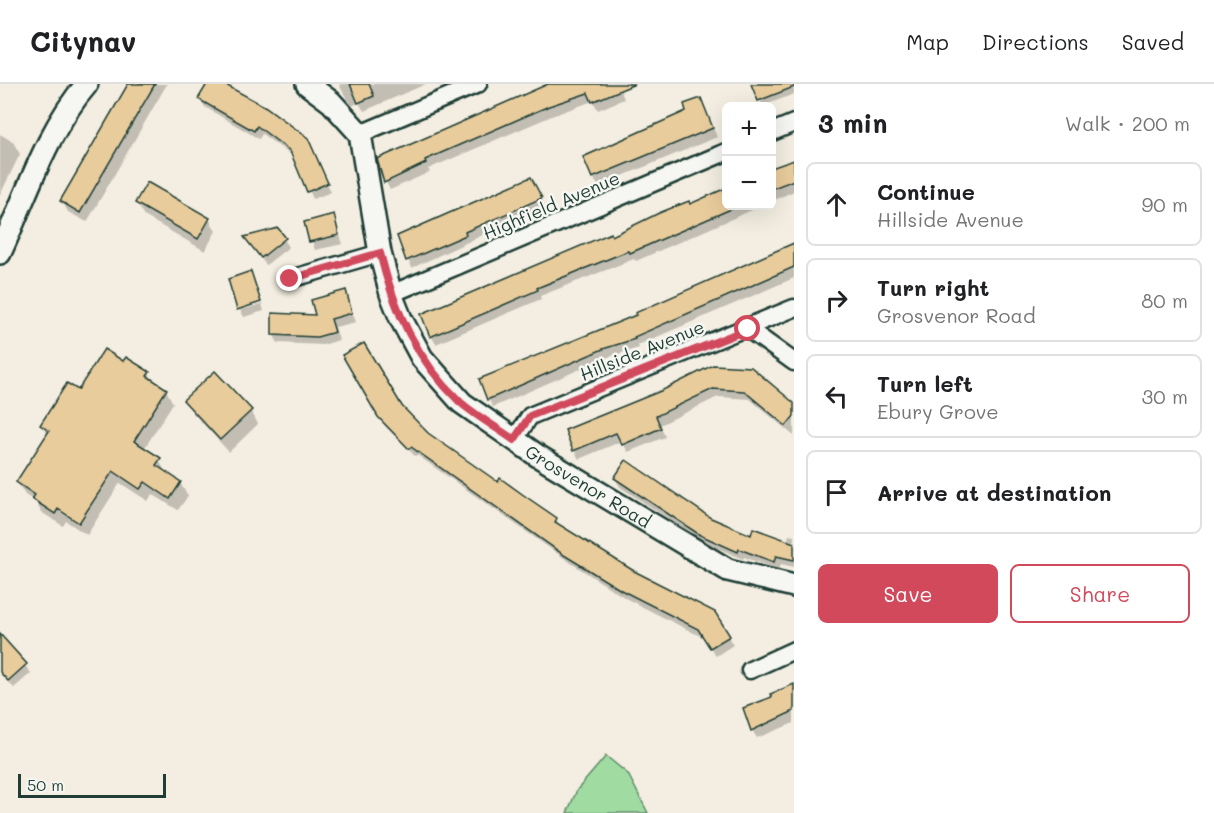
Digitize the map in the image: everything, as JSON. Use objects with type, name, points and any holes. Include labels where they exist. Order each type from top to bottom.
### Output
[{"type":"street","points":[[0,253],[54,133],[70,103],[87,84]]},
{"type":"street","points":[[307,84],[330,102],[360,134],[478,84]]},
{"type":"street","points":[[776,130],[794,123]]},
{"type":"street","name":"Grosvenor Road","points":[[360,134],[380,253],[391,294],[401,319],[422,358],[462,403],[514,440],[728,570],[794,586]]},
{"type":"street","name":"Highfield Avenue","points":[[391,294],[722,154]]},
{"type":"street","points":[[290,279],[380,253]]},
{"type":"street","name":"Hillside Avenue","points":[[514,440],[530,416],[748,329],[794,308]]},
{"type":"street","points":[[748,329],[794,362]]},
{"type":"street","points":[[750,670],[794,650]]},
{"type":"green space","points":[[606,756],[628,774],[648,813],[567,813],[577,790]]},
{"type":"building","points":[[128,84],[155,84],[80,213],[60,201]]},
{"type":"building","points":[[207,84],[224,84],[266,107],[308,138],[328,183],[307,192],[290,151],[257,126],[254,131],[198,99]]},
{"type":"building","points":[[350,84],[369,84],[374,96],[358,103]]},
{"type":"building","points":[[548,84],[635,84],[592,102],[588,93],[549,106],[425,160],[426,163],[384,183],[377,159]]},
{"type":"building","points":[[751,84],[794,84],[794,87],[758,101]]},
{"type":"building","points":[[701,98],[713,128],[592,178],[583,157],[686,111],[684,104]]},
{"type":"building","points":[[794,160],[794,180],[776,187],[776,166]]},
{"type":"building","points":[[531,177],[542,198],[406,261],[397,236]]},
{"type":"building","points":[[147,182],[210,218],[198,239],[135,203]]},
{"type":"building","points":[[722,190],[722,210],[729,210],[630,253],[628,251],[537,288],[538,290],[430,337],[421,314],[611,233],[612,236],[659,213],[689,201],[690,204]]},
{"type":"building","points":[[334,214],[339,235],[309,242],[304,222]]},
{"type":"building","points":[[278,228],[286,238],[261,258],[244,237]]},
{"type":"building","points":[[794,243],[794,267],[634,337],[635,339],[603,349],[487,400],[479,379],[636,315],[635,313]]},
{"type":"building","points":[[251,271],[261,302],[237,310],[228,279]]},
{"type":"building","points":[[346,290],[352,313],[331,319],[335,332],[317,337],[272,335],[272,313],[315,315],[311,300]]},
{"type":"building","points":[[364,343],[402,406],[428,433],[498,482],[500,478],[557,518],[555,522],[634,571],[715,612],[730,636],[710,648],[698,629],[621,590],[564,555],[411,447],[409,449],[378,417],[342,355]]},
{"type":"building","points":[[104,349],[123,361],[126,357],[150,372],[147,376],[167,389],[134,441],[161,458],[156,465],[181,482],[170,499],[145,482],[140,489],[113,471],[79,523],[58,509],[55,514],[32,499],[35,495],[16,482],[49,431],[40,425],[67,383],[78,390]]},
{"type":"building","points":[[713,365],[751,367],[794,403],[794,416],[786,426],[744,391],[713,389],[656,416],[661,428],[622,445],[616,433],[573,451],[565,430],[663,390]]},
{"type":"building","points":[[215,371],[252,410],[220,440],[183,400]]},
{"type":"building","points":[[626,460],[711,518],[751,535],[753,528],[794,543],[794,560],[776,556],[774,562],[739,549],[738,552],[700,535],[614,478]]},
{"type":"building","points":[[0,634],[27,664],[8,681],[0,672]]},
{"type":"building","points":[[794,684],[794,711],[751,731],[743,708],[772,697],[770,694]]},
{"type":"route","points":[[290,279],[380,253],[391,294],[401,319],[422,358],[462,403],[514,440],[530,416],[748,329]]}]
